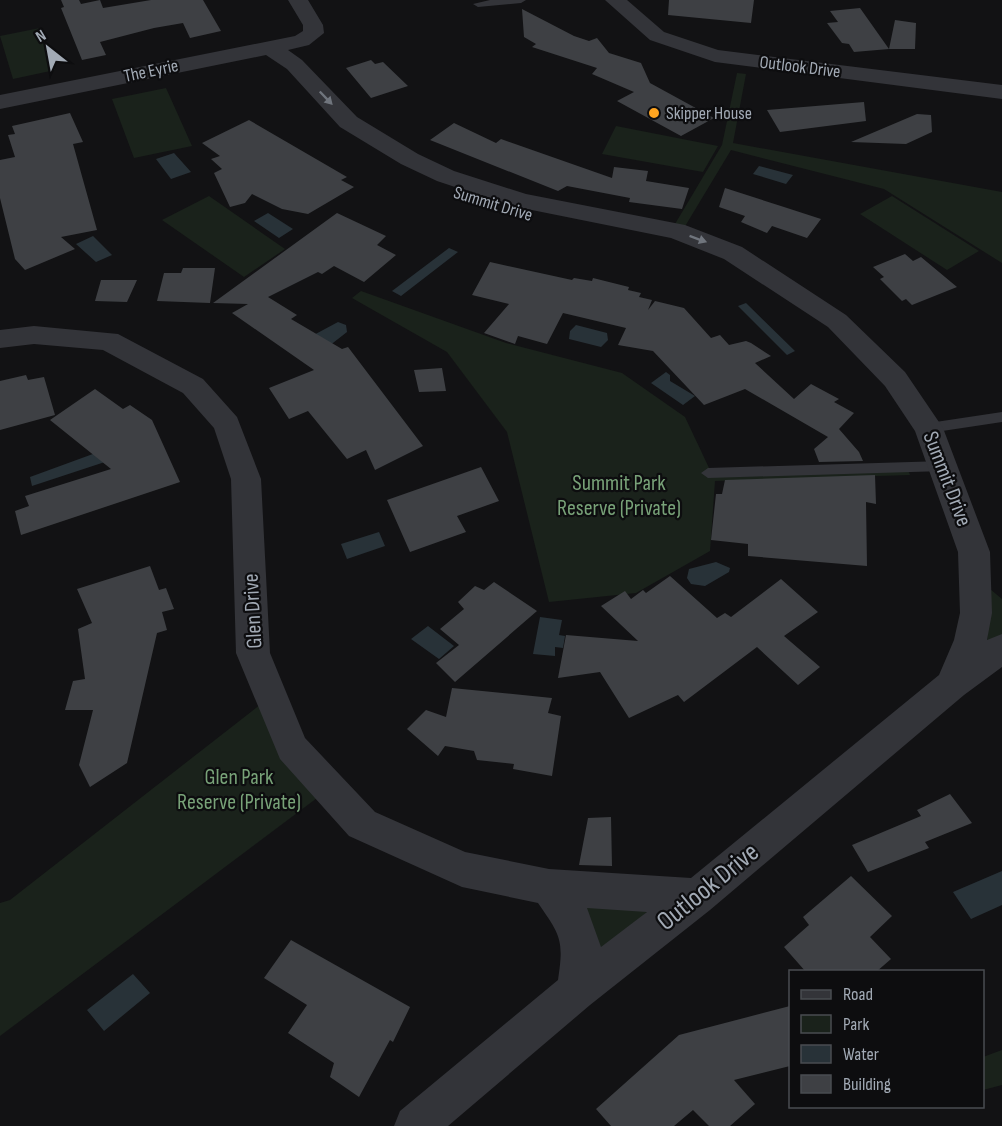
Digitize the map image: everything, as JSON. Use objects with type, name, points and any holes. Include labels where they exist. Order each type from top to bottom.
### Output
[{"type":"street","points":[[277,52],[298,30],[280,0]]},
{"type":"street","name":"The Eyrie","points":[[0,102],[277,52],[302,41],[313,33],[313,25],[298,0]]},
{"type":"street","name":"Outlook Drive","points":[[615,0],[657,36],[715,56],[1002,92]]},
{"type":"street","name":"Summit Drive","points":[[277,52],[285,82],[330,126],[384,163],[467,199],[559,224],[665,244],[721,265],[753,268],[837,321],[895,379],[929,428],[974,552],[984,568],[1002,585]]},
{"type":"street","name":"Glen Drive","points":[[0,339],[34,336],[108,341],[193,386],[227,424],[246,479],[253,653],[291,748],[362,824],[462,869],[549,887],[697,897]]},
{"type":"street","name":"Summit Drive","points":[[952,685],[971,640],[976,613],[974,552]]},
{"type":"street","name":"Outlook Drive","points":[[415,1126],[576,991],[697,897],[952,685],[1002,648]]},
{"type":"street","points":[[549,887],[572,919],[582,949],[576,991]]},
{"type":"lane","points":[[478,4],[521,0]]},
{"type":"lane","points":[[929,428],[1002,417]]},
{"type":"lane","points":[[708,473],[944,466]]},
{"type":"green space","points":[[40,28],[55,70],[13,79],[0,36]]},
{"type":"green space","points":[[737,73],[746,74],[733,143],[1002,192],[1002,263],[884,189],[731,150],[684,228],[675,224],[722,145]]},
{"type":"green space","points":[[166,88],[192,146],[134,158],[112,99]]},
{"type":"green space","points":[[616,126],[718,146],[703,172],[602,154]]},
{"type":"green space","points":[[209,196],[285,249],[244,277],[162,220]]},
{"type":"green space","points":[[892,196],[979,251],[947,270],[860,214]]},
{"type":"green space","name":"Summit Park Reserve (Private)","points":[[361,291],[506,343],[622,373],[685,417],[710,470],[906,464],[910,475],[715,481],[710,551],[636,593],[549,602],[507,432],[447,352],[352,298]]},
{"type":"green space","points":[[990,589],[1002,599],[1002,635],[987,643]]},
{"type":"green space","name":"Glen Park Reserve (Private)","points":[[261,704],[317,798],[0,1036],[0,903],[10,900]]},
{"type":"green space","points":[[580,907],[650,909],[597,960]]},
{"type":"green space","points":[[1002,1050],[1002,1085],[984,1090],[984,1057]]},
{"type":"water","points":[[174,153],[191,172],[171,179],[156,159]]},
{"type":"water","points":[[759,166],[793,175],[786,184],[753,174]]},
{"type":"water","points":[[268,213],[293,229],[279,238],[254,221]]},
{"type":"water","points":[[93,236],[112,255],[96,262],[76,244]]},
{"type":"water","points":[[449,248],[458,252],[401,296],[392,291]]},
{"type":"water","points":[[746,303],[795,351],[787,355],[738,306]]},
{"type":"water","points":[[338,322],[346,325],[347,332],[329,346],[310,337]]},
{"type":"water","points":[[576,325],[607,333],[608,340],[601,347],[569,339],[570,331]]},
{"type":"water","points":[[666,372],[670,375],[670,381],[695,396],[683,405],[651,383]]},
{"type":"water","points":[[112,447],[117,458],[32,486],[30,477]]},
{"type":"water","points":[[379,532],[385,546],[347,559],[341,544]]},
{"type":"water","points":[[716,562],[730,568],[729,572],[705,586],[691,584],[687,578],[689,569]]},
{"type":"water","points":[[540,617],[562,620],[559,635],[565,636],[563,648],[555,647],[555,656],[533,654]]},
{"type":"water","points":[[428,626],[454,646],[439,659],[411,639]]},
{"type":"water","points":[[1002,871],[1002,905],[971,919],[953,892]]},
{"type":"water","points":[[133,974],[150,993],[104,1031],[87,1010]]},
{"type":"building","points":[[61,0],[79,0],[81,4],[100,0],[103,8],[151,0],[203,0],[221,31],[190,38],[183,23],[154,28],[100,42],[106,55],[82,60],[61,8],[64,7]]},
{"type":"building","points":[[669,0],[754,0],[751,23],[668,15]]},
{"type":"building","points":[[860,8],[889,49],[854,52],[849,44],[842,43],[827,23],[838,22],[830,11]]},
{"type":"building","points":[[522,9],[574,36],[589,41],[597,38],[609,53],[641,63],[650,83],[714,118],[681,136],[617,101],[634,92],[592,74],[597,68],[532,47],[536,44],[524,37]]},
{"type":"building","points":[[895,20],[916,23],[915,49],[889,49]]},
{"type":"building","points":[[371,60],[375,64],[383,62],[408,86],[371,98],[346,68]]},
{"type":"building","points":[[864,102],[866,121],[780,132],[767,110]]},
{"type":"building","points":[[70,113],[83,142],[73,144],[97,230],[61,237],[75,249],[25,270],[15,259],[0,198],[0,160],[15,157],[8,135],[15,134],[12,126]]},
{"type":"building","points":[[917,114],[931,115],[932,132],[906,144],[851,142]]},
{"type":"building","points":[[249,120],[347,177],[341,180],[354,187],[308,214],[282,209],[252,194],[245,203],[230,207],[214,173],[222,169],[211,159],[220,156],[202,143]]},
{"type":"building","points":[[454,123],[496,143],[501,139],[612,178],[614,167],[648,171],[646,181],[689,188],[682,209],[629,202],[630,198],[567,186],[558,191],[430,140]]},
{"type":"building","points":[[725,188],[821,219],[807,238],[772,226],[767,233],[741,222],[745,216],[719,207]]},
{"type":"building","points":[[337,213],[386,236],[377,245],[396,255],[364,282],[334,266],[322,274],[318,272],[268,297],[297,315],[291,319],[342,349],[348,347],[423,446],[375,470],[366,450],[347,459],[308,411],[289,419],[269,388],[314,370],[232,313],[248,304],[213,303]]},
{"type":"building","points":[[905,254],[913,261],[921,257],[957,287],[912,305],[906,299],[902,301],[880,279],[884,277],[873,267]]},
{"type":"building","points":[[490,262],[572,280],[574,278],[592,281],[593,278],[629,287],[628,290],[641,293],[639,297],[652,300],[648,310],[655,301],[684,308],[711,338],[720,335],[729,345],[746,341],[751,343],[771,356],[755,363],[794,399],[811,384],[839,399],[834,402],[854,413],[839,429],[859,452],[863,461],[819,462],[814,449],[828,437],[745,389],[704,405],[653,351],[618,345],[626,328],[563,313],[547,344],[518,336],[515,344],[484,333],[509,304],[472,295]]},
{"type":"building","points":[[183,268],[215,268],[210,303],[157,301],[164,273],[181,273]]},
{"type":"building","points":[[101,280],[137,280],[127,302],[95,301]]},
{"type":"building","points":[[442,368],[446,391],[419,392],[414,370]]},
{"type":"building","points":[[26,375],[28,380],[44,377],[55,415],[0,430],[0,381]]},
{"type":"building","points":[[95,389],[123,409],[130,405],[152,420],[180,482],[21,535],[15,511],[29,506],[25,496],[111,469],[50,420]]},
{"type":"building","points":[[481,467],[499,501],[457,516],[466,532],[410,552],[387,500]]},
{"type":"building","points":[[875,475],[876,504],[866,502],[867,566],[748,556],[748,544],[711,540],[716,494],[722,494],[725,480]]},
{"type":"building","points":[[150,566],[159,590],[166,588],[174,609],[162,612],[167,630],[157,633],[127,763],[90,787],[79,765],[93,710],[65,710],[73,681],[85,679],[78,629],[92,623],[77,589]]},
{"type":"building","points":[[670,576],[717,618],[725,613],[731,617],[781,579],[818,612],[784,636],[820,667],[798,685],[757,647],[684,702],[678,695],[629,718],[600,672],[558,678],[566,635],[638,641],[601,606],[625,591],[631,599],[643,590],[646,593]]},
{"type":"building","points":[[494,582],[537,611],[455,682],[436,663],[459,645],[440,629],[464,609],[458,602],[475,586],[484,590]]},
{"type":"building","points":[[452,688],[552,698],[548,713],[561,716],[552,776],[513,769],[514,764],[477,760],[474,751],[445,746],[438,756],[407,729],[426,710],[446,717]]},
{"type":"building","points":[[950,794],[972,823],[925,842],[929,848],[868,872],[852,845],[921,816],[917,810]]},
{"type":"building","points":[[611,817],[612,866],[579,865],[588,818]]},
{"type":"building","points":[[851,876],[892,916],[870,937],[891,959],[878,970],[804,970],[784,947],[809,925],[803,917]]},
{"type":"building","points":[[291,940],[410,1007],[393,1042],[390,1040],[359,1097],[330,1077],[334,1063],[288,1033],[307,1005],[264,978]]},
{"type":"building","points":[[789,1006],[789,1066],[734,1080],[755,1104],[730,1126],[709,1126],[693,1110],[674,1126],[611,1126],[596,1109],[679,1035]]},
{"type":"place","name":"Skipper House","points":[[654,113]]}]
